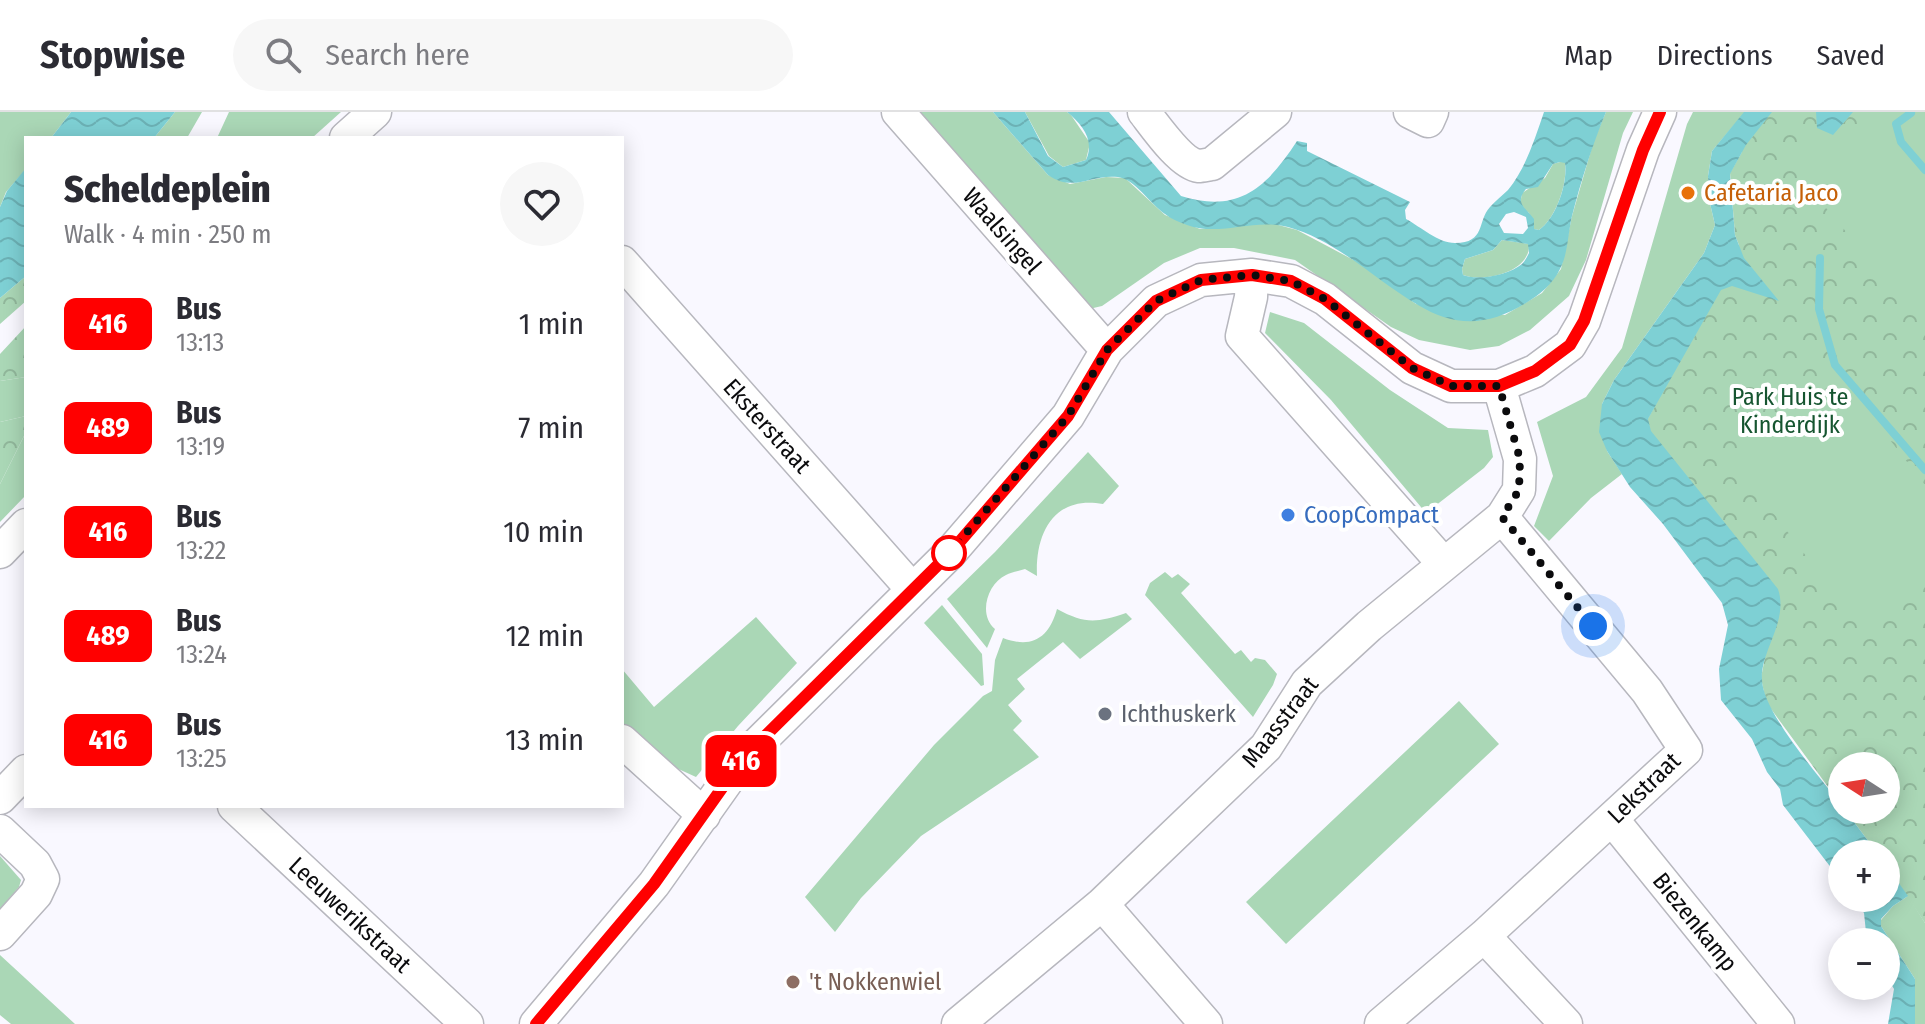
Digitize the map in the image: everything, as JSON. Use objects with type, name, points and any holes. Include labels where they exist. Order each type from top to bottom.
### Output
[{"type":"street","points":[[348,136],[375,112]]},
{"type":"street","name":"Waalsingel","points":[[898,112],[1107,350]]},
{"type":"street","points":[[1144,112],[1176,151],[1189,162],[1200,166],[1212,164],[1275,112]]},
{"type":"street","points":[[1410,112],[1428,121],[1432,112]]},
{"type":"street","points":[[536,1024],[654,884],[744,757],[950,553],[1068,416],[1107,350],[1156,301],[1201,280],[1252,275],[1291,281],[1325,299],[1412,368],[1451,386],[1499,386],[1535,371],[1570,345],[1584,321],[1643,150],[1660,112]]},
{"type":"street","name":"Eksterstraat","points":[[624,264],[912,589]]},
{"type":"street","points":[[1252,275],[1251,297],[1242,336],[1443,563]]},
{"type":"street","name":"Maasstraat","points":[[958,1024],[1102,904],[1266,747],[1307,683],[1443,563],[1502,517],[1519,490],[1520,459],[1499,386]]},
{"type":"street","name":"Lekstraat","points":[[1381,1024],[1484,936],[1686,750],[1647,691],[1502,517]]},
{"type":"street","points":[[0,552],[24,527]]},
{"type":"street","points":[[624,743],[704,815]]},
{"type":"street","points":[[0,798],[24,773]]},
{"type":"street","name":"Leeuwerikstraat","points":[[236,808],[467,1024]]},
{"type":"street","name":"Biezenkamp","points":[[1612,819],[1778,1024]]},
{"type":"street","points":[[0,831],[35,864],[43,879],[36,894],[0,934]]},
{"type":"street","points":[[1102,904],[1206,1024]]},
{"type":"street","points":[[1484,936],[1566,1024]]},
{"type":"green space","points":[[0,112],[71,112],[53,136],[24,136],[24,171],[6,192],[0,207]]},
{"type":"green space","points":[[175,112],[202,112],[188,136],[156,136]]},
{"type":"green space","points":[[229,112],[341,112],[314,136],[218,136]]},
{"type":"green space","points":[[913,112],[993,112],[1048,175],[1070,184],[1106,177],[1125,178],[1165,215],[1200,229],[1271,223],[1297,230],[1363,265],[1416,304],[1505,315],[1542,293],[1561,269],[1572,216],[1594,140],[1606,112],[1633,112],[1623,133],[1586,260],[1569,296],[1530,330],[1499,346],[1470,350],[1419,340],[1391,327],[1295,260],[1234,248],[1200,248],[1164,263],[1102,306],[1089,309]]},
{"type":"green space","points":[[1025,112],[1067,112],[1071,115],[1090,143],[1086,160],[1063,167],[1049,156]]},
{"type":"green space","name":"Park Huis te Kinderdijk","points":[[1693,112],[1925,112],[1925,874],[1895,824],[1900,824],[1900,752],[1833,752],[1639,436],[1759,208],[1734,125],[1712,151],[1708,176],[1715,225],[1704,253],[1614,380],[1602,404],[1607,451],[1622,474],[1591,498],[1549,541],[1534,526],[1553,476],[1537,422],[1586,397],[1622,348]]},
{"type":"green space","name":"Park Huis te Kinderdijk","points":[[1772,112],[1816,112],[1817,128],[1788,163],[1925,325],[1925,485],[1841,377],[1735,463],[1859,625],[1925,572],[1925,923],[1900,886],[1900,840],[1868,840],[1856,824],[1900,824],[1900,752],[1828,752],[1828,787],[1766,702],[1761,678],[1778,589],[1651,431],[1648,419],[1721,290],[1732,285],[1778,300],[1744,258],[1735,235],[1730,173],[1746,145]]},
{"type":"green space","points":[[1853,112],[1890,112],[1865,125],[1833,135]]},
{"type":"green space","points":[[1565,162],[1565,180],[1560,199],[1545,224],[1539,230],[1533,229],[1529,213],[1521,204],[1522,193],[1545,178],[1553,164]]},
{"type":"green space","points":[[1502,240],[1529,244],[1528,254],[1522,262],[1494,276],[1463,275],[1465,259],[1493,250]]},
{"type":"green space","points":[[24,278],[24,303],[0,324],[0,298]]},
{"type":"green space","points":[[1270,312],[1304,323],[1390,390],[1448,428],[1488,430],[1493,457],[1484,468],[1426,513],[1331,400],[1265,333]]},
{"type":"green space","points":[[24,328],[24,377],[0,381],[0,354]]},
{"type":"green space","points":[[24,377],[24,416],[0,422],[0,381]]},
{"type":"green space","points":[[24,416],[24,436],[0,484],[0,422]]},
{"type":"green space","points":[[24,436],[24,497],[0,522],[0,484]]},
{"type":"green space","points":[[1088,452],[1119,486],[1103,504],[1072,505],[1051,520],[1040,545],[1037,576],[1025,569],[1006,575],[994,585],[986,608],[995,629],[987,648],[947,599]]},
{"type":"green space","points":[[1165,572],[1172,578],[1178,574],[1190,584],[1181,593],[1235,654],[1241,650],[1251,662],[1255,658],[1265,660],[1277,674],[1253,717],[1145,595],[1150,583]]},
{"type":"green space","points":[[942,605],[982,654],[984,685],[981,686],[924,623]]},
{"type":"green space","points":[[1057,609],[1083,619],[1106,619],[1126,613],[1132,619],[1080,659],[1063,642],[1017,679],[1025,689],[1008,705],[1022,721],[1013,730],[1039,757],[921,836],[861,898],[835,932],[805,897],[934,745],[983,696],[992,691],[995,660],[1003,638],[1023,642],[1038,638],[1049,627]]},
{"type":"green space","points":[[756,617],[797,663],[696,777],[674,767],[624,728],[624,671],[654,707]]},
{"type":"green space","points":[[1459,701],[1499,744],[1286,944],[1246,902]]},
{"type":"green space","points":[[0,856],[21,880],[19,887],[0,909]]},
{"type":"green space","points":[[1908,896],[1925,923],[1925,1024],[1915,1024],[1915,979],[1900,956],[1900,928],[1881,926],[1881,920],[1888,912],[1900,912],[1900,901]]},
{"type":"green space","points":[[0,955],[75,1024],[11,1024],[0,1015]]},
{"type":"water","points":[[71,112],[175,112],[156,136],[53,136]]},
{"type":"water","points":[[993,112],[1025,112],[1048,156],[1063,167],[1086,160],[1089,146],[1082,127],[1067,112],[1109,112],[1181,196],[1201,201],[1235,199],[1250,192],[1274,172],[1297,141],[1307,143],[1307,151],[1410,202],[1405,210],[1406,219],[1442,240],[1465,242],[1476,235],[1486,213],[1520,172],[1544,112],[1606,112],[1583,177],[1565,257],[1557,274],[1545,289],[1526,303],[1485,320],[1459,321],[1432,312],[1402,295],[1340,251],[1288,227],[1199,228],[1167,216],[1124,179],[1108,177],[1074,183],[1048,175]],"holes":[[[1565,163],[1560,200],[1545,224],[1539,230],[1534,229],[1534,219],[1521,198],[1526,189],[1538,187],[1553,164]],[[1514,212],[1526,217],[1528,228],[1523,234],[1504,233],[1499,224],[1506,214]],[[1502,240],[1528,244],[1529,253],[1522,264],[1502,274],[1485,277],[1463,275],[1465,259],[1493,250]]]},
{"type":"water","points":[[1744,112],[1772,112],[1746,145],[1730,174],[1735,235],[1744,258],[1779,301],[1732,286],[1721,290],[1648,419],[1651,431],[1778,589],[1780,613],[1763,669],[1765,694],[1794,745],[1828,788],[1828,824],[1856,824],[1868,840],[1828,840],[1828,864],[1783,805],[1780,789],[1767,772],[1752,739],[1721,700],[1719,669],[1728,625],[1722,603],[1663,524],[1630,487],[1599,432],[1602,404],[1614,380],[1704,253],[1715,225],[1708,176],[1712,151]]},
{"type":"water","points":[[1816,112],[1853,112],[1833,135],[1817,128]]},
{"type":"water","points":[[24,170],[24,278],[0,298],[0,207],[7,191]]},
{"type":"water","points":[[1900,885],[1908,896],[1900,901]]},
{"type":"water","points":[[1887,912],[1881,919],[1882,928],[1866,928],[1864,913]]},
{"type":"water","points":[[1900,956],[1915,979],[1915,1024],[1888,1024],[1892,1000],[1900,1000]]},
{"type":"waterway","points":[[1911,113],[1896,124],[1901,142],[1925,170]]},
{"type":"waterway","points":[[1820,258],[1819,309],[1835,365],[1925,470]]},
{"type":"bus line","name":"416","points":[[536,1024],[654,884],[744,757],[950,553],[1068,416],[1107,350],[1156,301],[1201,280],[1252,275],[1291,281],[1325,299],[1412,368],[1451,386],[1499,386],[1535,371],[1570,345],[1584,321],[1643,150],[1660,112]]},
{"type":"place","name":"Cafetaria Jaco","points":[[1688,193]]},
{"type":"place","name":"CoopCompact","points":[[1288,515]]},
{"type":"place","name":"Ichthuskerk","points":[[1105,714]]},
{"type":"place","name":"'t Nokkenwiel","points":[[793,982]]},
{"type":"route","points":[[949,553],[1068,416],[1107,350],[1156,301],[1201,280],[1252,275],[1291,281],[1325,299],[1412,368],[1451,386],[1499,386],[1520,459],[1519,490],[1502,517],[1593,626]]}]
